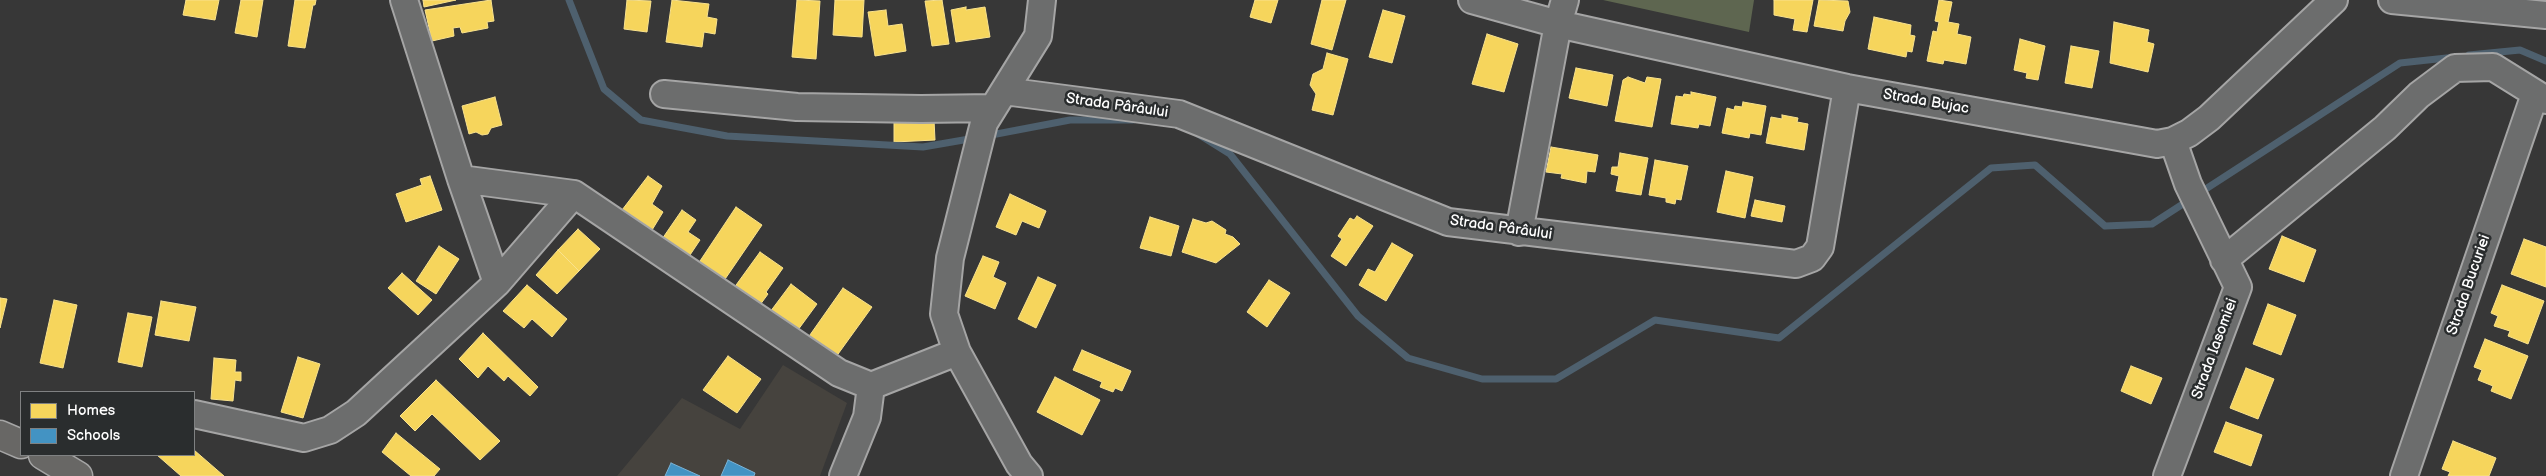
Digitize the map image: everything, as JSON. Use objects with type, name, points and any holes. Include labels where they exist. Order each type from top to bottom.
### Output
[{"type":"main road","points":[[0,435],[20,444]]},
{"type":"main road","points":[[45,456],[78,476]]},
{"type":"street","points":[[404,0],[461,179],[497,283]]},
{"type":"street","points":[[1029,476],[1019,464],[957,352],[944,314],[950,258],[975,159],[994,107],[1038,36],[1042,0]]},
{"type":"street","name":"Strada Bujac","points":[[1472,0],[1562,12],[1847,88],[2157,144],[2173,141],[2189,133],[2209,118],[2334,0]]},
{"type":"street","points":[[2392,0],[2546,14]]},
{"type":"street","points":[[1519,232],[1562,12]]},
{"type":"street","points":[[2224,260],[2386,128],[2419,95],[2456,68],[2493,67],[2541,97]]},
{"type":"street","name":"Strada Pârâului","points":[[664,94],[797,107],[921,109],[994,107],[1179,114],[1448,222],[1779,264],[1796,264],[1812,258],[1820,247],[1847,88]]},
{"type":"street","name":"Strada Bucuriei","points":[[2404,476],[2541,97]]},
{"type":"street","name":"Strada Iasomiei","points":[[2167,476],[2238,287],[2188,184],[2173,141]]},
{"type":"street","points":[[461,179],[574,194],[839,373],[871,386],[957,352]]},
{"type":"street","points":[[195,414],[304,438],[330,430],[356,413],[497,283],[574,194]]},
{"type":"street","points":[[843,476],[867,416],[871,386]]},
{"type":"shaded area","points":[[783,365],[847,403],[820,476],[617,476],[682,398],[740,429]]},
{"type":"green space","points":[[1603,0],[1754,0],[1749,32]]},
{"type":"building: Homes","points":[[186,0],[219,0],[215,20],[183,15]]},
{"type":"building: Homes","points":[[241,0],[263,0],[257,37],[235,33]]},
{"type":"building: Homes","points":[[295,0],[316,0],[315,5],[313,5],[305,48],[288,46]]},
{"type":"building: Homes","points":[[423,0],[456,0],[424,7]]},
{"type":"building: Homes","points":[[491,0],[494,21],[487,22],[488,28],[462,33],[460,27],[453,28],[454,36],[432,41],[425,10]]},
{"type":"building: Homes","points":[[627,0],[651,1],[647,32],[624,29]]},
{"type":"building: Homes","points":[[672,0],[709,4],[707,17],[717,19],[715,34],[704,32],[702,47],[666,42]]},
{"type":"building: Homes","points":[[797,0],[820,1],[816,59],[792,57]]},
{"type":"building: Homes","points":[[835,0],[864,0],[862,37],[833,35]]},
{"type":"building: Homes","points":[[942,0],[949,44],[932,46],[925,1]]},
{"type":"building: Homes","points":[[1255,0],[1278,0],[1271,23],[1250,17]]},
{"type":"building: Homes","points":[[1322,0],[1346,0],[1332,50],[1311,44]]},
{"type":"building: Homes","points":[[1774,0],[1813,0],[1807,32],[1793,30],[1795,19],[1774,15]]},
{"type":"building: Homes","points":[[1819,0],[1848,1],[1850,12],[1845,21],[1843,31],[1814,26]]},
{"type":"building: Homes","points":[[1939,0],[1952,2],[1948,22],[1959,24],[1957,34],[1971,37],[1966,64],[1944,60],[1943,64],[1927,61],[1933,31],[1937,32],[1939,22],[1935,21]]},
{"type":"building: Homes","points":[[966,7],[966,10],[985,7],[990,37],[956,42],[951,10]]},
{"type":"building: Homes","points":[[886,10],[888,26],[902,24],[906,51],[875,56],[868,12]]},
{"type":"building: Homes","points":[[1383,10],[1405,16],[1392,63],[1369,57]]},
{"type":"building: Homes","points":[[1874,17],[1911,25],[1910,35],[1915,36],[1912,52],[1907,51],[1906,57],[1868,49]]},
{"type":"building: Homes","points":[[2114,22],[2149,30],[2147,42],[2154,44],[2148,72],[2110,63]]},
{"type":"building: Homes","points":[[1487,34],[1518,44],[1504,92],[1472,84]]},
{"type":"building: Homes","points":[[2020,39],[2045,46],[2038,80],[2026,78],[2027,73],[2014,70]]},
{"type":"building: Homes","points":[[2071,46],[2099,51],[2092,88],[2065,83]]},
{"type":"building: Homes","points":[[1327,53],[1348,59],[1333,115],[1312,110],[1316,94],[1310,85],[1313,74],[1323,69]]},
{"type":"building: Homes","points":[[1576,68],[1613,75],[1607,106],[1569,98]]},
{"type":"building: Homes","points":[[1628,77],[1645,83],[1647,77],[1661,79],[1652,127],[1615,121],[1623,80]]},
{"type":"building: Homes","points":[[1691,92],[1716,97],[1710,126],[1699,124],[1698,128],[1671,124],[1676,96],[1691,95]]},
{"type":"building: Homes","points":[[495,97],[502,125],[491,128],[488,134],[482,135],[476,132],[469,134],[462,106]]},
{"type":"building: Homes","points":[[1743,102],[1766,106],[1761,135],[1750,133],[1749,138],[1722,133],[1727,108],[1734,110],[1735,106],[1742,107]]},
{"type":"building: Homes","points":[[1782,115],[1798,118],[1797,122],[1808,124],[1804,150],[1766,143],[1771,117],[1782,119]]},
{"type":"building: Homes","points":[[934,120],[935,140],[894,142],[894,121]]},
{"type":"building: Homes","points":[[1551,147],[1598,155],[1595,172],[1587,171],[1586,183],[1561,178],[1562,174],[1546,172]]},
{"type":"building: Homes","points":[[1620,153],[1648,158],[1641,195],[1616,191],[1619,176],[1611,174],[1612,167],[1618,167]]},
{"type":"building: Homes","points":[[1655,160],[1688,166],[1681,200],[1676,199],[1675,204],[1666,202],[1666,198],[1649,195]]},
{"type":"building: Homes","points":[[1726,171],[1753,177],[1745,218],[1717,212]]},
{"type":"building: Homes","points":[[430,176],[442,210],[406,222],[396,194],[422,185],[420,179]]},
{"type":"building: Homes","points":[[648,176],[662,186],[652,204],[663,212],[649,235],[619,214]]},
{"type":"building: Homes","points":[[1010,194],[1046,211],[1039,228],[1022,221],[1016,235],[996,227]]},
{"type":"building: Homes","points":[[1755,200],[1785,206],[1782,222],[1751,216]]},
{"type":"building: Homes","points":[[736,207],[762,225],[721,285],[696,267]]},
{"type":"building: Homes","points":[[682,210],[696,220],[688,232],[700,240],[686,261],[660,242]]},
{"type":"building: Homes","points":[[1357,216],[1373,226],[1346,266],[1331,256],[1342,239],[1338,236],[1350,218],[1354,220]]},
{"type":"building: Homes","points":[[1150,217],[1179,226],[1171,256],[1140,248]]},
{"type":"building: Homes","points":[[1193,219],[1206,223],[1212,221],[1226,230],[1225,234],[1233,237],[1240,244],[1216,263],[1182,252]]},
{"type":"building: Homes","points":[[578,229],[600,249],[579,271],[558,250]]},
{"type":"building: Homes","points":[[2282,236],[2316,250],[2304,282],[2269,269]]},
{"type":"building: Homes","points":[[2524,239],[2546,247],[2546,287],[2511,274]]},
{"type":"building: Homes","points":[[1392,243],[1413,255],[1386,301],[1359,285],[1368,269],[1375,272]]},
{"type":"building: Homes","points":[[439,246],[459,259],[436,294],[416,281]]},
{"type":"building: Homes","points":[[558,250],[579,271],[557,294],[536,275]]},
{"type":"building: Homes","points":[[760,252],[783,268],[766,292],[768,294],[757,309],[731,292]]},
{"type":"building: Homes","points":[[983,256],[999,262],[993,277],[1006,283],[995,309],[965,296]]},
{"type":"building: Homes","points":[[402,273],[432,300],[418,315],[388,288]]},
{"type":"building: Homes","points":[[1038,277],[1056,285],[1036,328],[1018,319]]},
{"type":"building: Homes","points":[[1269,280],[1290,293],[1267,327],[1247,312]]},
{"type":"building: Homes","points":[[791,284],[817,304],[795,334],[767,316]]},
{"type":"building: Homes","points":[[527,285],[567,319],[552,337],[532,319],[524,328],[503,311]]},
{"type":"building: Homes","points":[[2502,285],[2544,301],[2528,344],[2508,336],[2510,331],[2494,326],[2498,316],[2491,313]]},
{"type":"building: Homes","points":[[843,288],[872,307],[833,361],[805,342]]},
{"type":"building: Homes","points":[[0,298],[7,299],[0,328]]},
{"type":"building: Homes","points":[[54,300],[77,305],[63,368],[40,363]]},
{"type":"building: Homes","points":[[161,301],[196,307],[189,341],[155,335]]},
{"type":"building: Homes","points":[[2268,304],[2296,315],[2281,355],[2253,344]]},
{"type":"building: Homes","points":[[128,313],[152,317],[142,367],[118,362]]},
{"type":"building: Homes","points":[[483,333],[538,387],[530,396],[508,376],[504,381],[488,366],[478,378],[459,359]]},
{"type":"building: Homes","points":[[2485,339],[2528,356],[2511,399],[2491,391],[2493,386],[2478,380],[2482,370],[2474,367]]},
{"type":"building: Homes","points":[[1082,350],[1131,371],[1122,391],[1115,388],[1113,392],[1100,387],[1102,382],[1073,370]]},
{"type":"building: Homes","points":[[728,356],[761,379],[737,413],[703,390]]},
{"type":"building: Homes","points":[[298,357],[320,364],[303,418],[281,412]]},
{"type":"building: Homes","points":[[214,358],[236,360],[235,372],[241,372],[241,381],[235,380],[233,401],[211,399]]},
{"type":"building: Homes","points":[[2131,366],[2162,378],[2151,404],[2121,391]]},
{"type":"building: Homes","points":[[2246,368],[2274,379],[2258,419],[2230,408]]},
{"type":"building: Homes","points":[[1055,377],[1100,400],[1082,435],[1037,412]]},
{"type":"building: Homes","points":[[436,380],[500,441],[480,460],[432,414],[415,431],[400,416]]},
{"type":"building: Homes","points":[[2226,422],[2262,435],[2251,466],[2214,452]]},
{"type":"building: Homes","points":[[396,433],[440,469],[434,476],[411,476],[382,452]]},
{"type":"building: Homes","points":[[2453,441],[2496,458],[2489,476],[2448,476],[2450,472],[2442,469]]},
{"type":"building: Homes","points":[[195,451],[224,476],[181,476],[158,456],[195,456]]},
{"type":"building: Schools","points":[[728,460],[755,473],[754,476],[721,476]]},
{"type":"building: Schools","points":[[671,463],[700,476],[665,476]]},
{"type":"waterway","points":[[569,0],[604,89],[641,120],[727,136],[923,147],[975,138]]},
{"type":"waterway","points":[[2469,55],[2520,50],[2546,61]]},
{"type":"waterway","points":[[2198,194],[2400,63],[2456,57]]},
{"type":"waterway","points":[[986,136],[1070,120],[1133,120]]},
{"type":"waterway","points":[[1198,134],[1230,154],[1358,316],[1408,358],[1482,379],[1556,379],[1655,320],[1779,338],[1991,168],[2035,165],[2105,226],[2152,224],[2189,200]]}]
